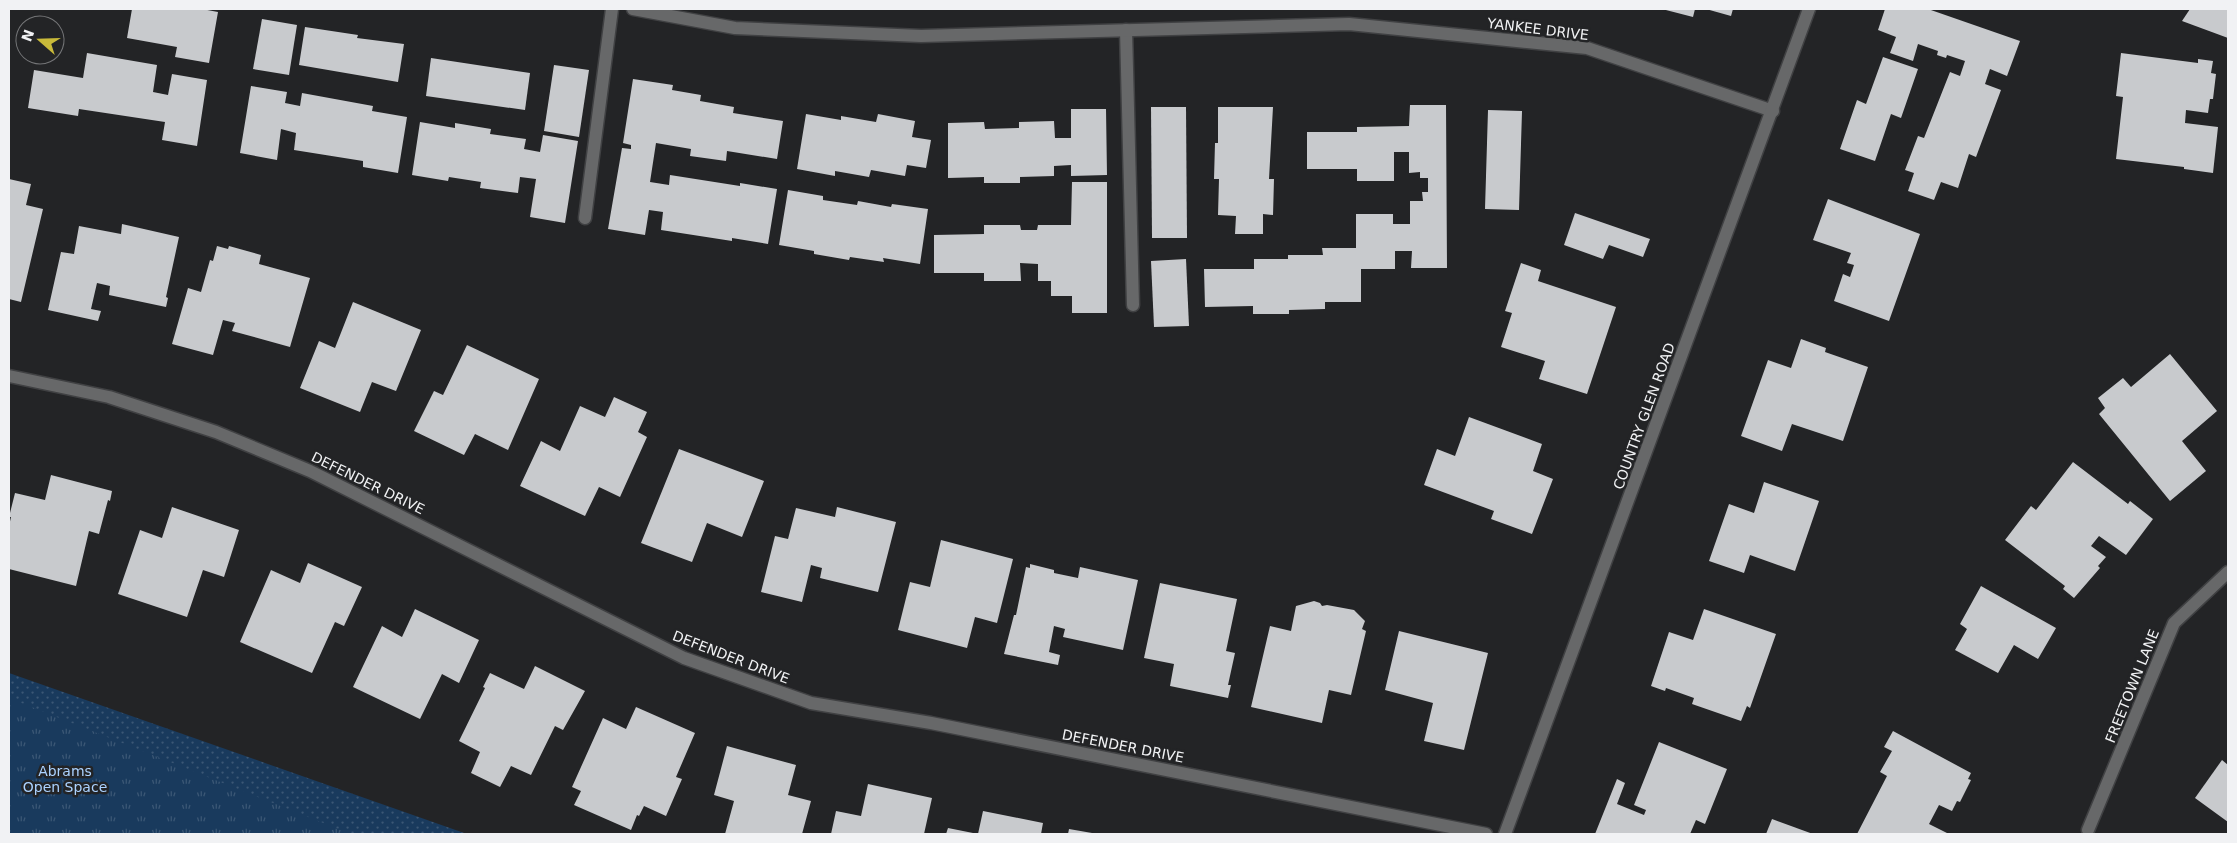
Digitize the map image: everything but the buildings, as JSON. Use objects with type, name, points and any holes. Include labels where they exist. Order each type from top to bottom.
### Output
[{"type":"street","points":[[585,218],[612,9]]},
{"type":"street","name":"YANKEE DRIVE","points":[[633,9],[735,28],[921,36],[1349,24],[1587,48],[1773,111]]},
{"type":"street","name":"COUNTRY GLEN ROAD","points":[[1505,834],[1809,9]]},
{"type":"street","points":[[1126,30],[1133,305]]},
{"type":"street","name":"DEFENDER DRIVE","points":[[9,376],[109,397],[216,432],[302,467],[684,658],[810,703],[930,723],[1486,834]]},
{"type":"street","name":"FREETOWN LANE","points":[[2088,830],[2174,623],[2228,572]]},
{"type":"green space","name":"Abrams Open Space","points":[[9,673],[467,834],[9,834]]},
{"type":"green space","name":"Abrams Open Space","points":[[9,698],[351,834],[9,834]]}]
